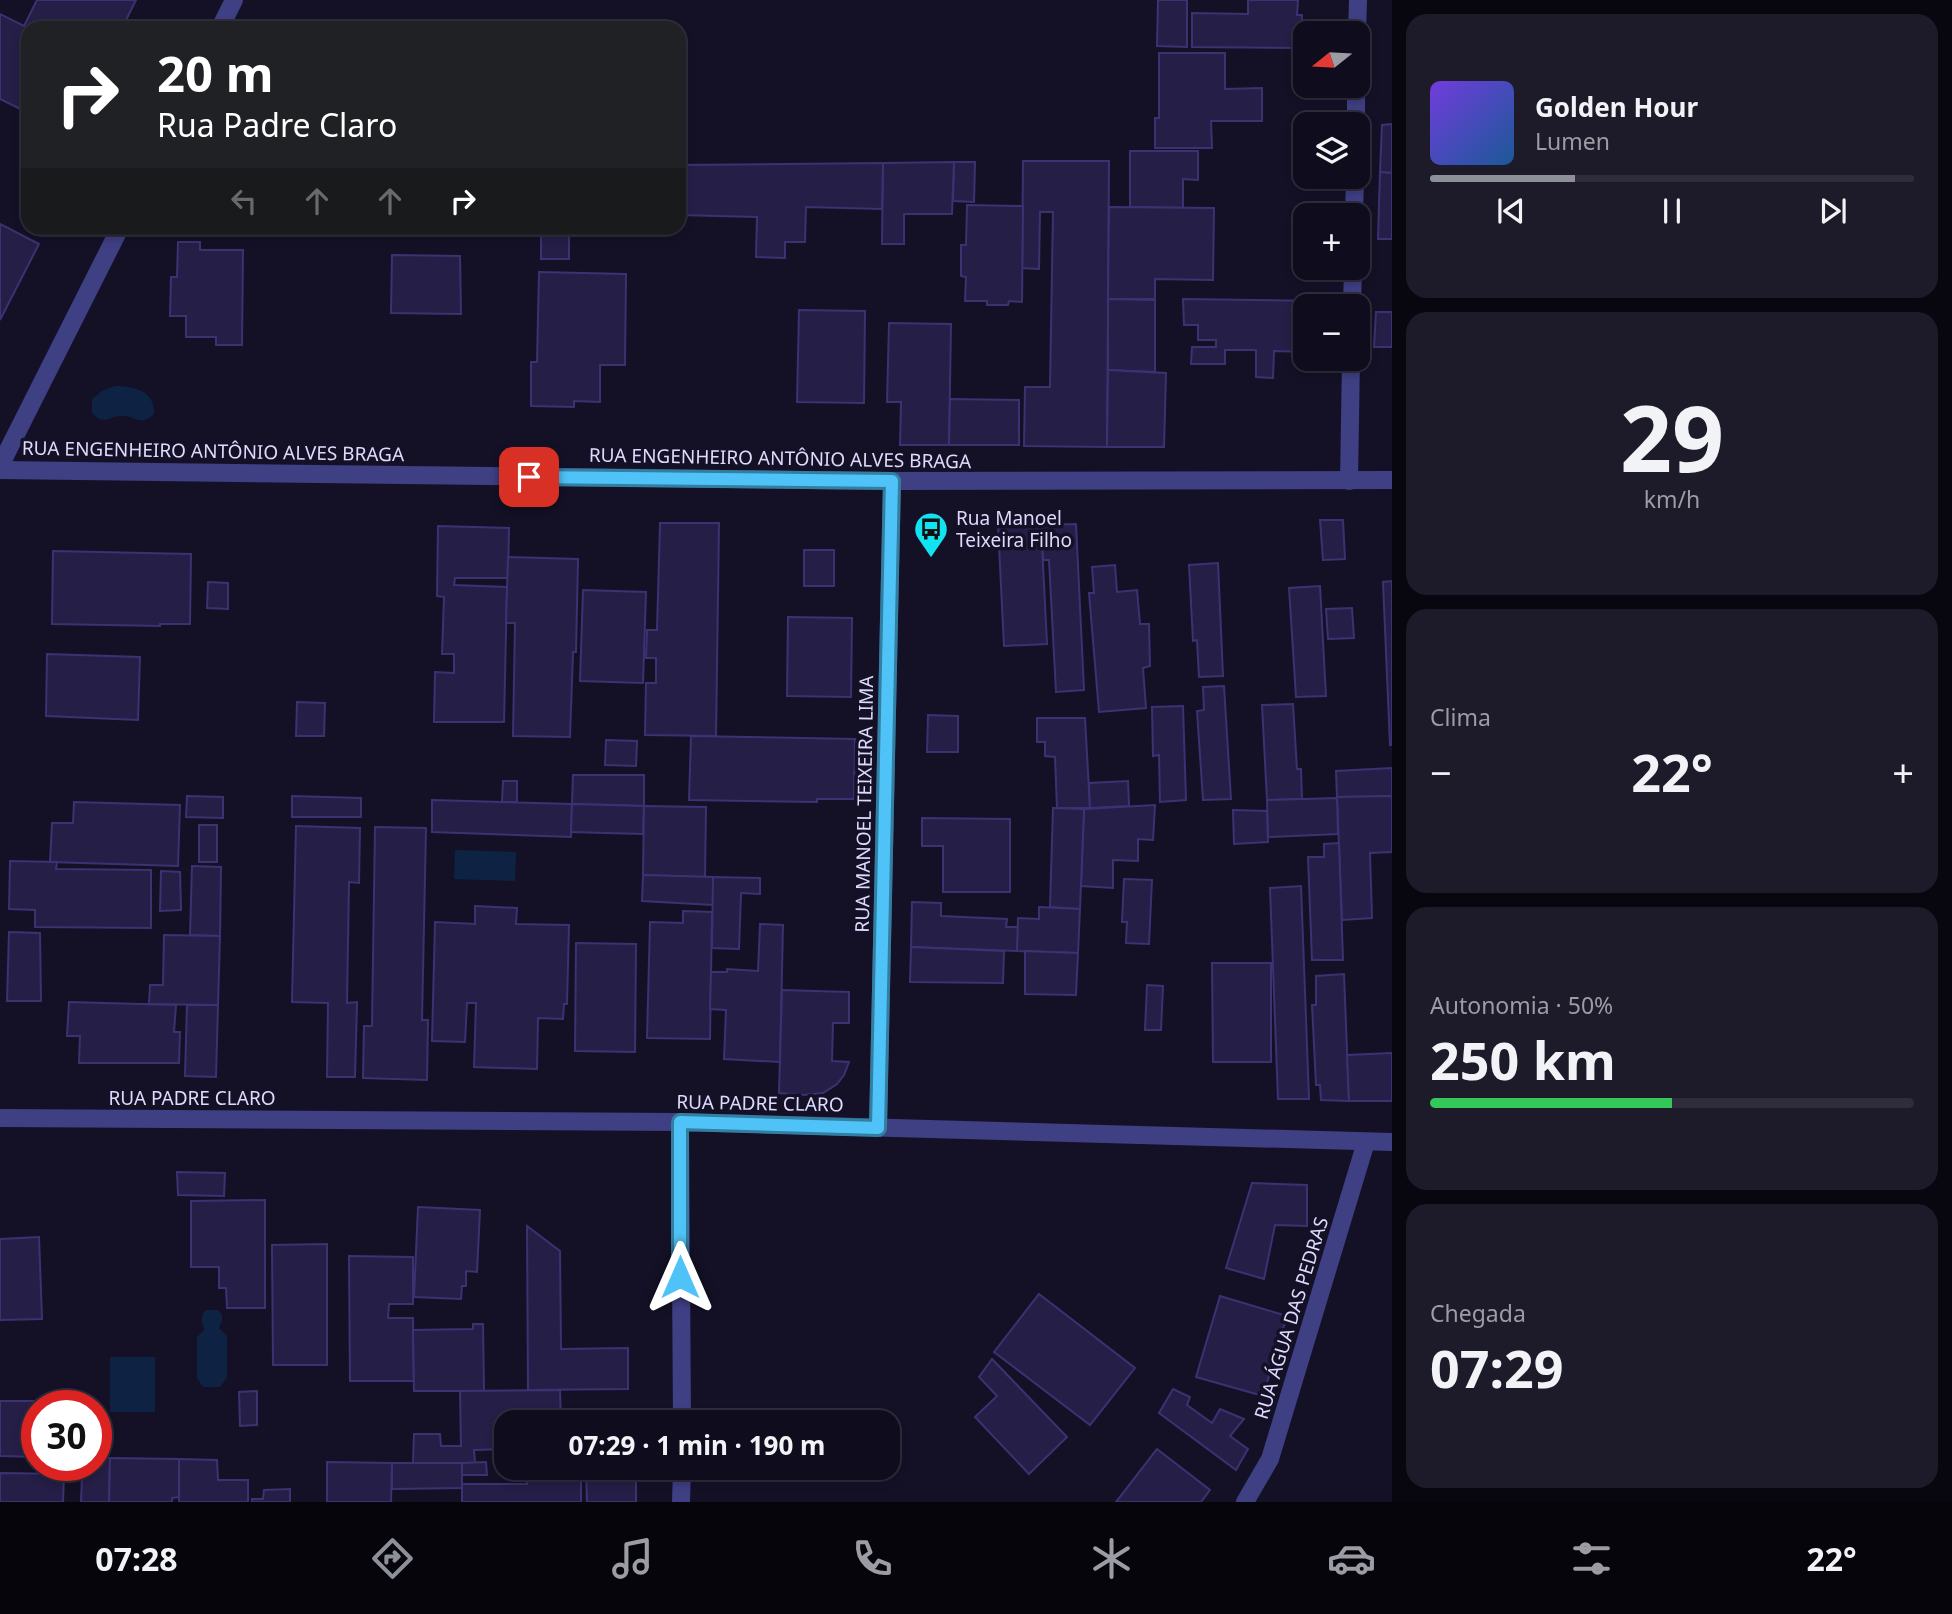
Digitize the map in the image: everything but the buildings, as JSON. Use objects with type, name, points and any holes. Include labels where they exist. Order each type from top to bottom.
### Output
[{"type":"street","points":[[224,21],[234,0]]},
{"type":"street","points":[[1357,21],[1358,0]]},
{"type":"street","points":[[0,468],[116,235]]},
{"type":"street","points":[[1349,481],[1351,371]]},
{"type":"street","name":"RUA ENGENHEIRO ANTÔNIO ALVES BRAGA","points":[[0,468],[892,481],[1392,480]]},
{"type":"street","name":"RUA MANOEL TEIXEIRA LIMA","points":[[878,1128],[892,481]]},
{"type":"street","name":"RUA PADRE CLARO","points":[[0,1118],[680,1122],[1392,1142]]},
{"type":"street","points":[[680,1122],[682,1410]]},
{"type":"street","name":"RUA ÁGUA DAS PEDRAS","points":[[1245,1502],[1270,1459],[1366,1142]]},
{"type":"street","points":[[681,1480],[681,1502]]},
{"type":"water","points":[[115,386],[142,391],[151,400],[154,414],[145,420],[128,416],[104,420],[97,417],[92,413],[92,399]]},
{"type":"water","points":[[455,850],[516,852],[515,881],[454,879]]},
{"type":"water","points":[[206,1310],[218,1310],[222,1314],[219,1328],[227,1336],[227,1377],[220,1387],[203,1387],[197,1378],[197,1337],[205,1329],[202,1319]]},
{"type":"water","points":[[110,1357],[155,1357],[155,1412],[112,1412]]},
{"type":"place","name":"Rua Manoel Teixeira Filho","points":[[931,559]]},
{"type":"route","points":[[529,477],[892,481],[878,1128],[680,1122],[680,1277]]}]
